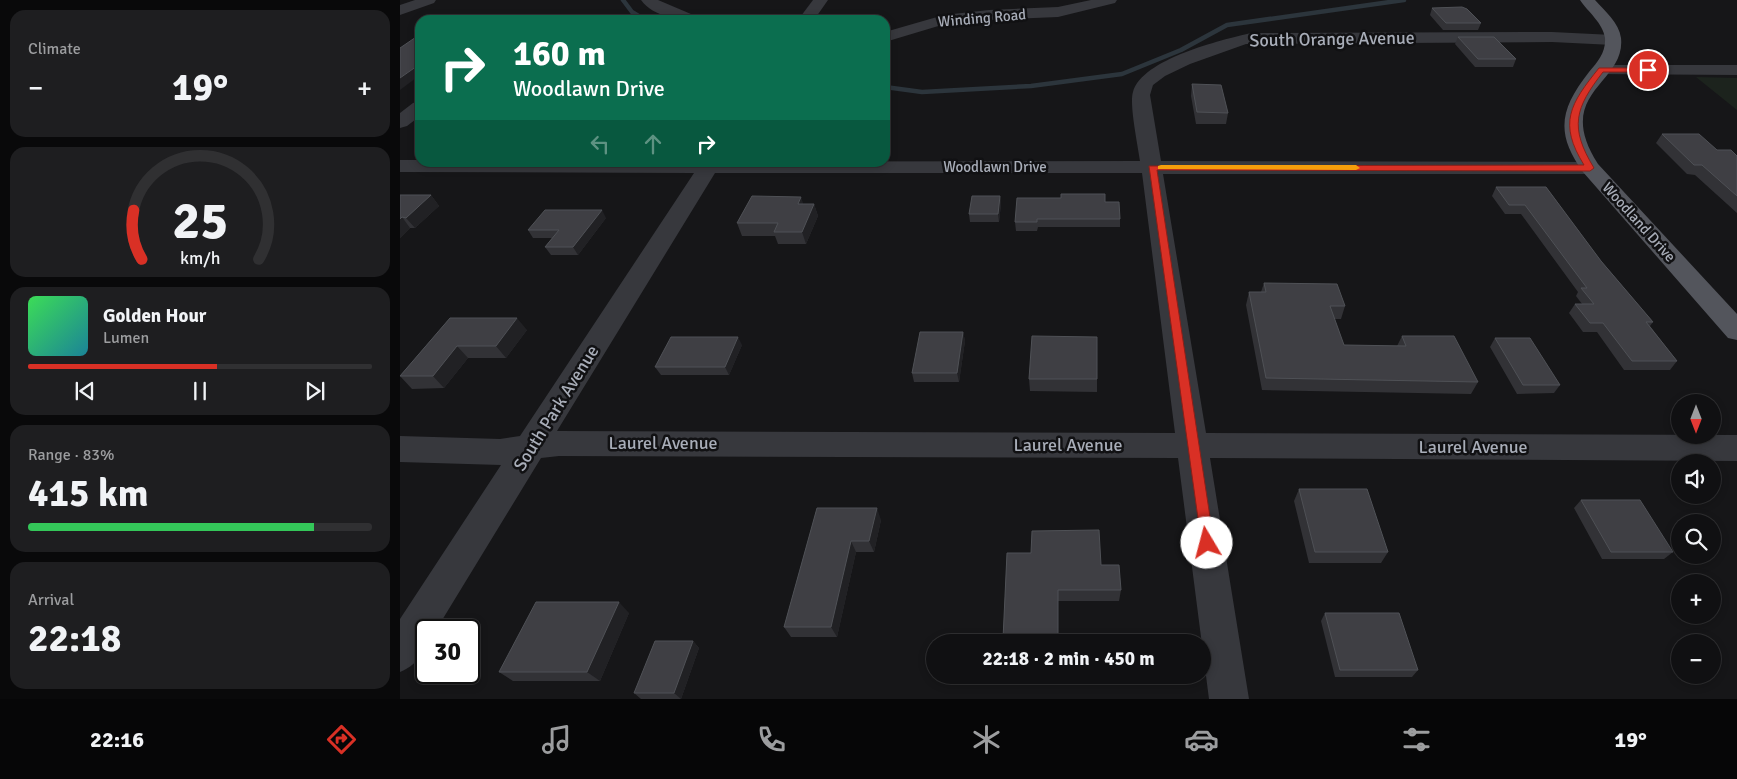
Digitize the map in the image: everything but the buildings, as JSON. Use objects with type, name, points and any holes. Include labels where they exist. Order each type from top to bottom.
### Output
[{"type":"main road","points":[[1586,0],[1607,22],[1613,40]]},
{"type":"main road","name":"Woodland Drive","points":[[1613,40],[1610,59],[1582,94],[1576,107],[1572,123],[1578,150],[1590,168],[1737,331]]},
{"type":"street","points":[[400,10],[429,0]]},
{"type":"street","points":[[648,0],[658,7],[680,15]]},
{"type":"street","points":[[810,15],[820,0]]},
{"type":"street","name":"Winding Road","points":[[890,36],[944,20],[1013,7],[1066,11],[1110,0]]},
{"type":"street","points":[[400,18],[415,19]]},
{"type":"street","name":"South Orange Avenue","points":[[1229,699],[1141,95],[1142,87],[1148,79],[1159,71],[1237,41],[1279,37],[1552,37],[1613,40]]},
{"type":"street","points":[[1601,70],[1737,70]]},
{"type":"street","points":[[400,122],[415,111]]},
{"type":"street","name":"Woodlawn Drive","points":[[400,166],[415,166]]},
{"type":"street","name":"Woodlawn Drive","points":[[890,166],[1590,168]]},
{"type":"street","name":"South Park Avenue","points":[[400,653],[708,167]]},
{"type":"street","name":"Laurel Avenue","points":[[400,449],[500,452],[559,443],[1737,448]]},
{"type":"shaded area","points":[[1696,77],[1737,78],[1737,110]]},
{"type":"waterway","points":[[623,0],[632,12],[637,15]]},
{"type":"waterway","points":[[890,88],[922,92],[1031,86],[1122,74],[1181,50],[1227,25],[1404,0]]},
{"type":"slow traffic","points":[[1161,168],[1356,168]]},
{"type":"route","points":[[1207,543],[1152,168],[1590,168],[1578,150],[1572,123],[1582,94],[1601,70],[1648,70]]}]
